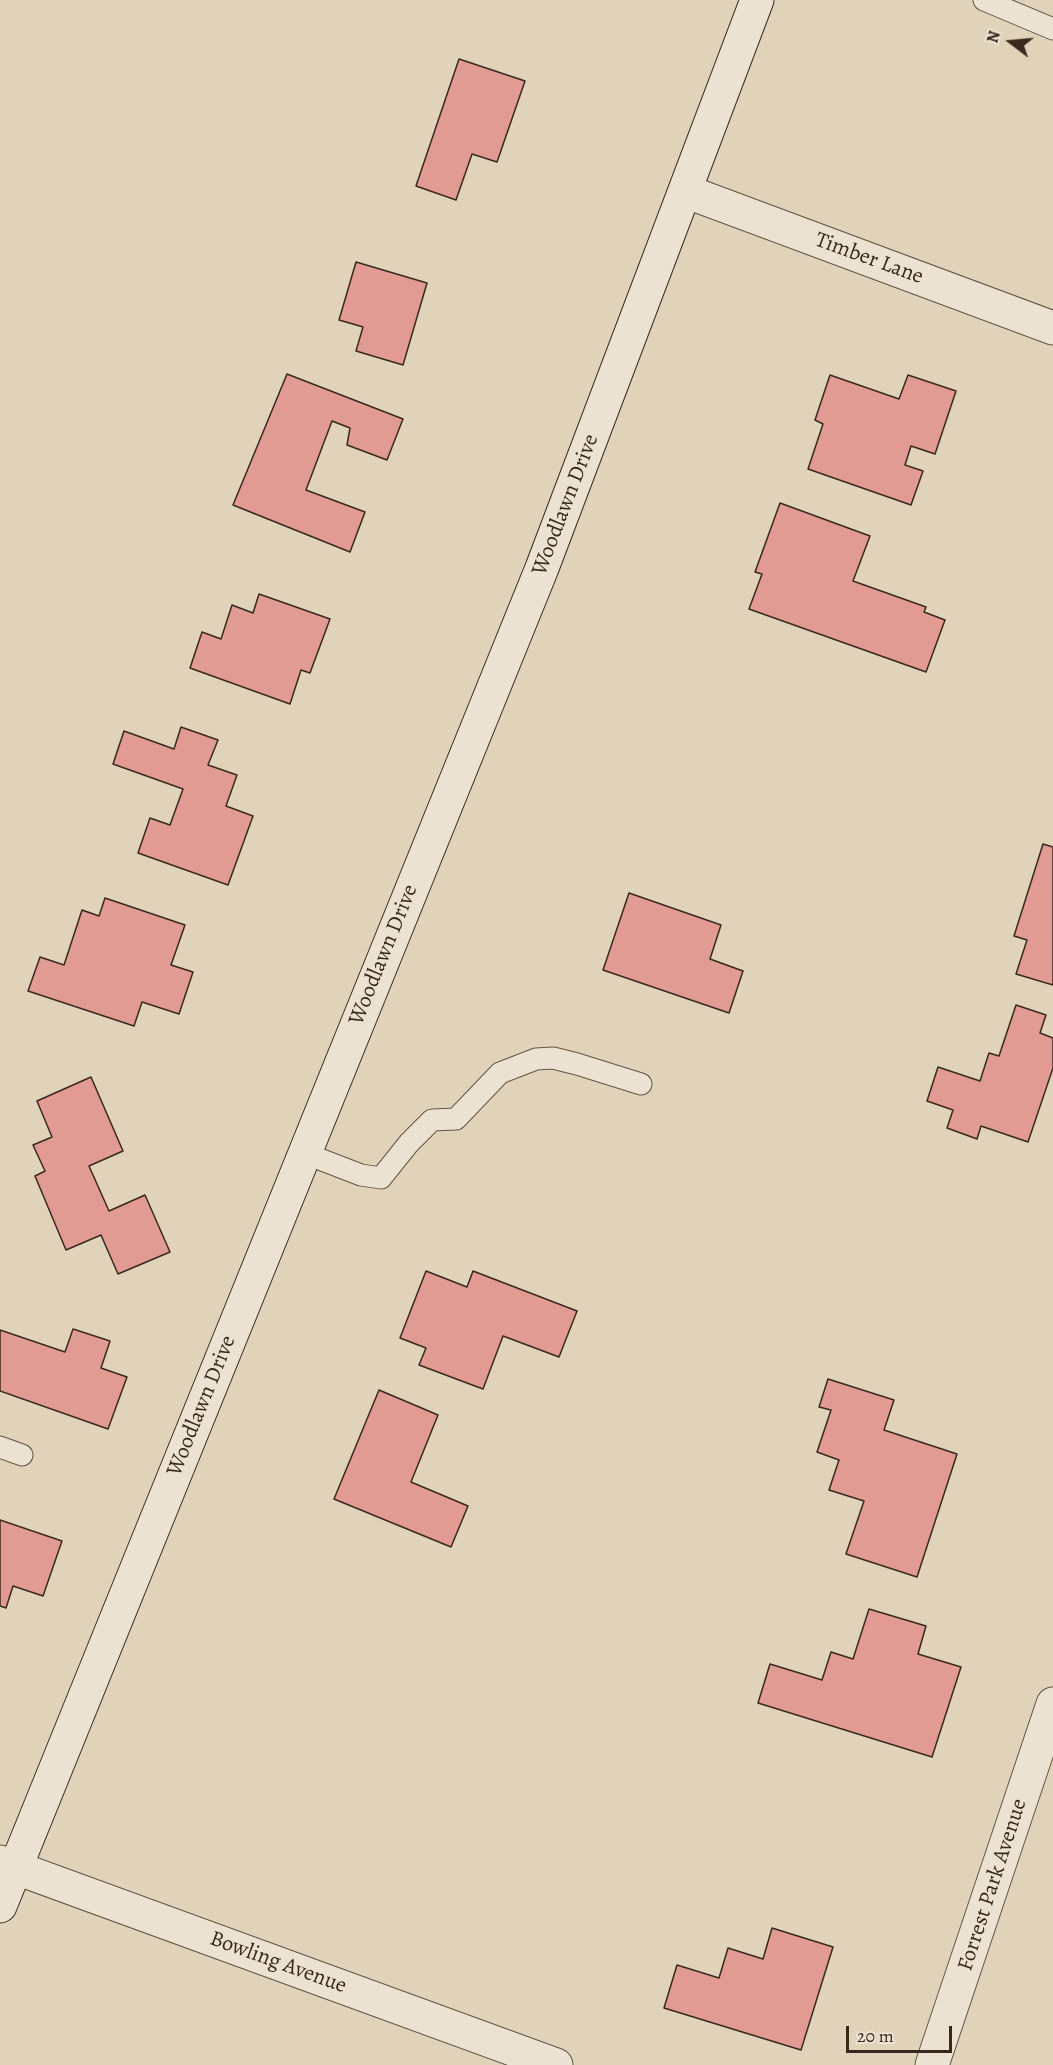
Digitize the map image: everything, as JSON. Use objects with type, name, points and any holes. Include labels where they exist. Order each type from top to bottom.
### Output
[{"type":"main road","name":"Woodlawn Drive","points":[[0,1906],[8,1865],[304,1153],[542,568],[757,0]]},
{"type":"main road","name":"Timber Lane","points":[[685,191],[1053,328]]},
{"type":"main road","name":"Forrest Park Avenue","points":[[932,2065],[1053,1704]]},
{"type":"main road","name":"Bowling Avenue","points":[[8,1865],[556,2065]]},
{"type":"lane","points":[[984,0],[1053,29]]},
{"type":"lane","points":[[304,1153],[361,1175],[381,1178],[409,1143],[432,1120],[456,1119],[500,1072],[536,1059],[553,1058],[641,1084]]},
{"type":"lane","points":[[0,1447],[22,1455]]},
{"type":"building","points":[[459,59],[525,81],[497,162],[472,154],[456,200],[416,186]]},
{"type":"building","points":[[356,262],[427,283],[403,365],[356,351],[363,327],[339,320]]},
{"type":"building","points":[[287,374],[403,419],[387,460],[347,445],[350,428],[332,421],[306,490],[365,512],[350,552],[233,505]]},
{"type":"building","points":[[830,375],[899,399],[908,375],[956,391],[935,454],[911,446],[905,465],[923,471],[911,505],[808,469],[823,424],[815,420]]},
{"type":"building","points":[[780,503],[870,536],[853,581],[926,607],[924,612],[945,620],[926,672],[749,609],[762,574],[755,572]]},
{"type":"building","points":[[259,594],[330,619],[310,673],[301,670],[290,704],[190,668],[202,632],[221,639],[232,605],[253,613]]},
{"type":"building","points":[[181,727],[218,740],[208,765],[237,775],[226,806],[253,816],[228,885],[138,853],[150,818],[170,825],[183,789],[113,764],[124,731],[174,749]]},
{"type":"building","points":[[1043,844],[1053,847],[1053,985],[1016,974],[1027,940],[1014,936]]},
{"type":"building","points":[[629,893],[721,925],[710,959],[743,971],[729,1013],[603,970]]},
{"type":"building","points":[[105,898],[185,925],[171,965],[193,972],[179,1014],[142,1002],[134,1026],[28,991],[40,957],[64,965],[82,910],[99,916]]},
{"type":"building","points":[[1016,1005],[1046,1015],[1040,1033],[1053,1038],[1053,1068],[1028,1142],[981,1126],[977,1139],[947,1128],[953,1110],[927,1101],[938,1067],[980,1081],[989,1053],[999,1056]]},
{"type":"building","points":[[91,1077],[123,1151],[89,1166],[109,1211],[145,1195],[170,1252],[118,1274],[101,1235],[66,1250],[35,1176],[45,1171],[33,1145],[52,1137],[37,1101]]},
{"type":"building","points":[[426,1271],[467,1287],[473,1271],[577,1311],[559,1357],[503,1336],[483,1389],[419,1365],[426,1348],[400,1338]]},
{"type":"building","points":[[73,1329],[110,1341],[101,1368],[127,1377],[108,1429],[0,1391],[0,1330],[65,1352]]},
{"type":"building","points":[[828,1379],[894,1400],[884,1430],[957,1454],[917,1577],[846,1554],[864,1501],[829,1490],[839,1460],[817,1452],[831,1410],[819,1407]]},
{"type":"building","points":[[379,1390],[438,1415],[411,1482],[468,1506],[451,1547],[334,1499]]},
{"type":"building","points":[[0,1520],[62,1541],[43,1596],[13,1586],[6,1608],[0,1606]]},
{"type":"building","points":[[869,1609],[926,1626],[918,1654],[961,1667],[932,1757],[758,1703],[770,1664],[822,1680],[831,1652],[853,1659]]},
{"type":"building","points":[[772,1928],[833,1947],[801,2050],[664,2008],[677,1965],[719,1978],[728,1948],[763,1959]]}]
